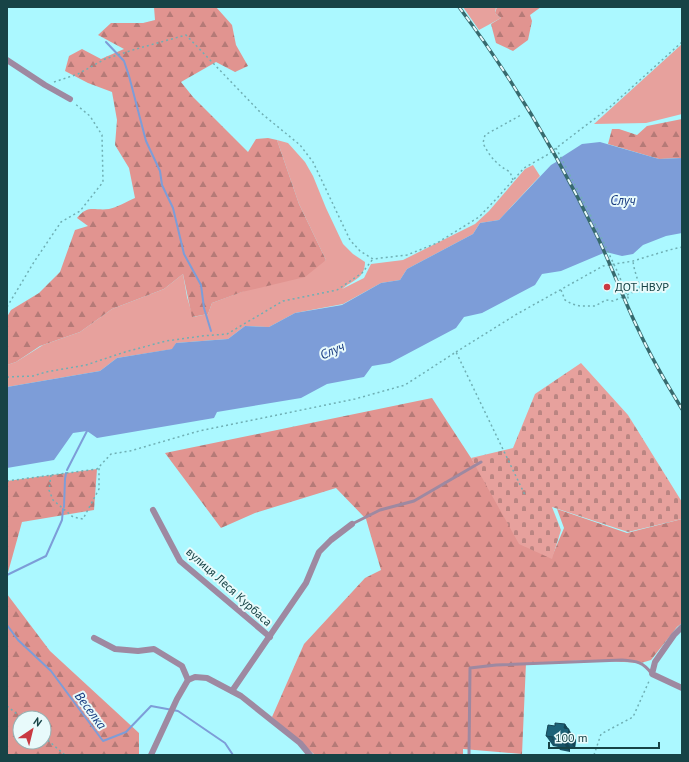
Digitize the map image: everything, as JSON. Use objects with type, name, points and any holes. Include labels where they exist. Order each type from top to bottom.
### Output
[{"type":"street","points":[[7,60],[45,86],[70,99]]},
{"type":"street","name":"вулиця Леся Курбаса","points":[[153,510],[180,561],[270,637]]},
{"type":"street","name":"вулиця Леся Курбаса","points":[[232,691],[306,583],[319,552],[331,540],[352,524]]},
{"type":"street","points":[[682,627],[674,635],[655,662],[652,674],[682,688]]},
{"type":"street","points":[[94,638],[115,649],[138,651],[154,649],[182,666],[188,680]]},
{"type":"street","points":[[151,755],[177,699],[188,680],[195,677],[207,678],[241,696],[300,743],[310,755]]},
{"type":"lane","points":[[352,524],[380,510],[414,501],[481,462]]},
{"type":"lane","points":[[469,755],[470,668],[496,665],[622,660],[645,665],[652,674]]},
{"type":"path","points":[[45,86],[78,74],[111,57],[186,35],[261,113],[300,145],[313,162],[350,240],[360,251],[373,259],[407,255],[437,243],[479,217],[524,168],[547,155],[610,107],[682,42]]},
{"type":"path","points":[[7,307],[34,262],[61,222],[80,210],[103,182],[102,135],[90,116],[70,99]]},
{"type":"path","points":[[513,180],[510,172],[502,168],[487,153],[483,143],[485,135],[521,115]]},
{"type":"path","points":[[556,148],[594,222],[629,300]]},
{"type":"path","points":[[7,481],[97,468],[111,454],[130,451],[199,431],[355,399],[405,385],[517,314],[603,266],[633,261],[669,250],[682,248]]},
{"type":"path","points":[[7,377],[33,376],[46,372],[86,365],[125,352],[166,341],[227,334],[283,301],[337,290],[362,273],[373,259]]},
{"type":"path","points":[[627,295],[640,289],[639,280],[634,269],[633,261]]},
{"type":"path","points":[[561,290],[565,300],[580,306],[595,306],[606,300],[613,301],[623,296]]},
{"type":"path","points":[[456,352],[525,495]]},
{"type":"path","points":[[51,475],[49,490],[53,500],[73,517],[83,519],[99,488],[99,466]]},
{"type":"path","points":[[594,755],[601,734],[633,716],[652,674]]},
{"type":"path","points":[[52,744],[65,755]]},
{"type":"green space","points":[[154,7],[216,7],[232,25],[236,45],[248,66],[235,72],[216,62],[181,82],[193,97],[248,152],[256,139],[268,138],[277,140],[299,204],[326,260],[305,277],[242,292],[212,303],[208,314],[192,317],[183,274],[164,289],[112,309],[80,332],[40,346],[16,362],[7,365],[7,317],[11,310],[39,293],[60,272],[75,230],[88,226],[77,218],[85,211],[92,209],[112,208],[135,198],[129,168],[115,145],[117,120],[112,92],[88,83],[65,71],[69,56],[82,49],[101,59],[124,49],[98,35],[111,23],[143,23],[155,20]]},
{"type":"green space","points":[[463,7],[496,7],[495,13],[501,18],[479,30]]},
{"type":"green space","points":[[497,7],[541,7],[530,15],[532,21],[528,40],[513,51],[496,43],[491,24],[501,18],[495,13]]},
{"type":"green space","points":[[682,44],[682,114],[646,123],[594,124]]},
{"type":"green space","points":[[682,119],[682,158],[659,159],[608,144],[612,129],[619,129],[637,135],[647,126]]},
{"type":"green space","points":[[277,140],[288,143],[305,162],[313,176],[343,244],[353,254],[365,262],[363,272],[360,276],[342,289],[364,278],[371,264],[403,260],[475,224],[489,211],[525,169],[533,165],[540,176],[499,220],[480,223],[473,234],[407,269],[400,280],[381,283],[343,304],[295,313],[269,327],[245,326],[228,339],[176,343],[173,349],[117,358],[100,371],[7,387],[7,365],[16,362],[43,345],[80,332],[112,309],[164,289],[183,274],[187,297],[193,317],[208,314],[212,303],[326,260],[299,204]]},
{"type":"green space","points":[[581,363],[628,415],[682,502],[682,519],[628,532],[552,507],[561,530],[552,559],[519,544],[471,458],[513,448],[535,394]]},
{"type":"green space","points":[[432,398],[527,544],[553,554],[564,528],[557,509],[627,533],[682,519],[682,623],[677,627],[651,660],[641,663],[590,660],[526,663],[522,754],[463,749],[463,755],[315,755],[272,717],[304,644],[365,578],[381,570],[366,519],[336,488],[255,513],[221,528],[165,453]]},
{"type":"green space","points":[[97,469],[94,510],[22,522],[7,576],[7,481]]},
{"type":"green space","points":[[7,594],[50,651],[139,733],[139,755],[7,755]]},
{"type":"water","name":"Случ","points":[[600,142],[659,159],[682,158],[682,233],[666,236],[643,245],[633,254],[622,256],[606,252],[561,271],[542,274],[535,285],[482,313],[464,317],[456,328],[390,363],[372,366],[364,377],[327,384],[301,398],[217,412],[214,418],[97,438],[87,431],[73,433],[54,460],[7,468],[7,387],[100,371],[117,358],[172,349],[176,343],[228,339],[245,326],[269,327],[295,313],[342,305],[381,283],[400,280],[407,269],[473,234],[480,223],[499,220],[557,160],[582,144]]},
{"type":"building","points":[[555,723],[565,724],[564,728],[569,729],[567,738],[563,737],[562,741],[553,740],[553,737],[546,736],[548,725],[555,726]]},
{"type":"waterway","points":[[106,42],[124,61],[146,141],[160,171],[162,185],[173,208],[184,254],[201,285],[204,308],[211,331]]},
{"type":"waterway","name":"Веселка","points":[[67,470],[88,429]]},
{"type":"waterway","name":"Веселка","points":[[64,507],[66,473]]},
{"type":"waterway","name":"Веселка","points":[[7,575],[46,556],[62,520],[63,509]]},
{"type":"waterway","name":"Веселка","points":[[7,625],[18,640],[51,671],[103,741],[126,732],[151,706],[178,711],[225,743],[233,755]]},
{"type":"railway","points":[[459,7],[517,91],[552,150],[599,240],[648,350],[682,409]]},
{"type":"place","name":"ДОТ. НВУР","points":[[607,287]]}]
